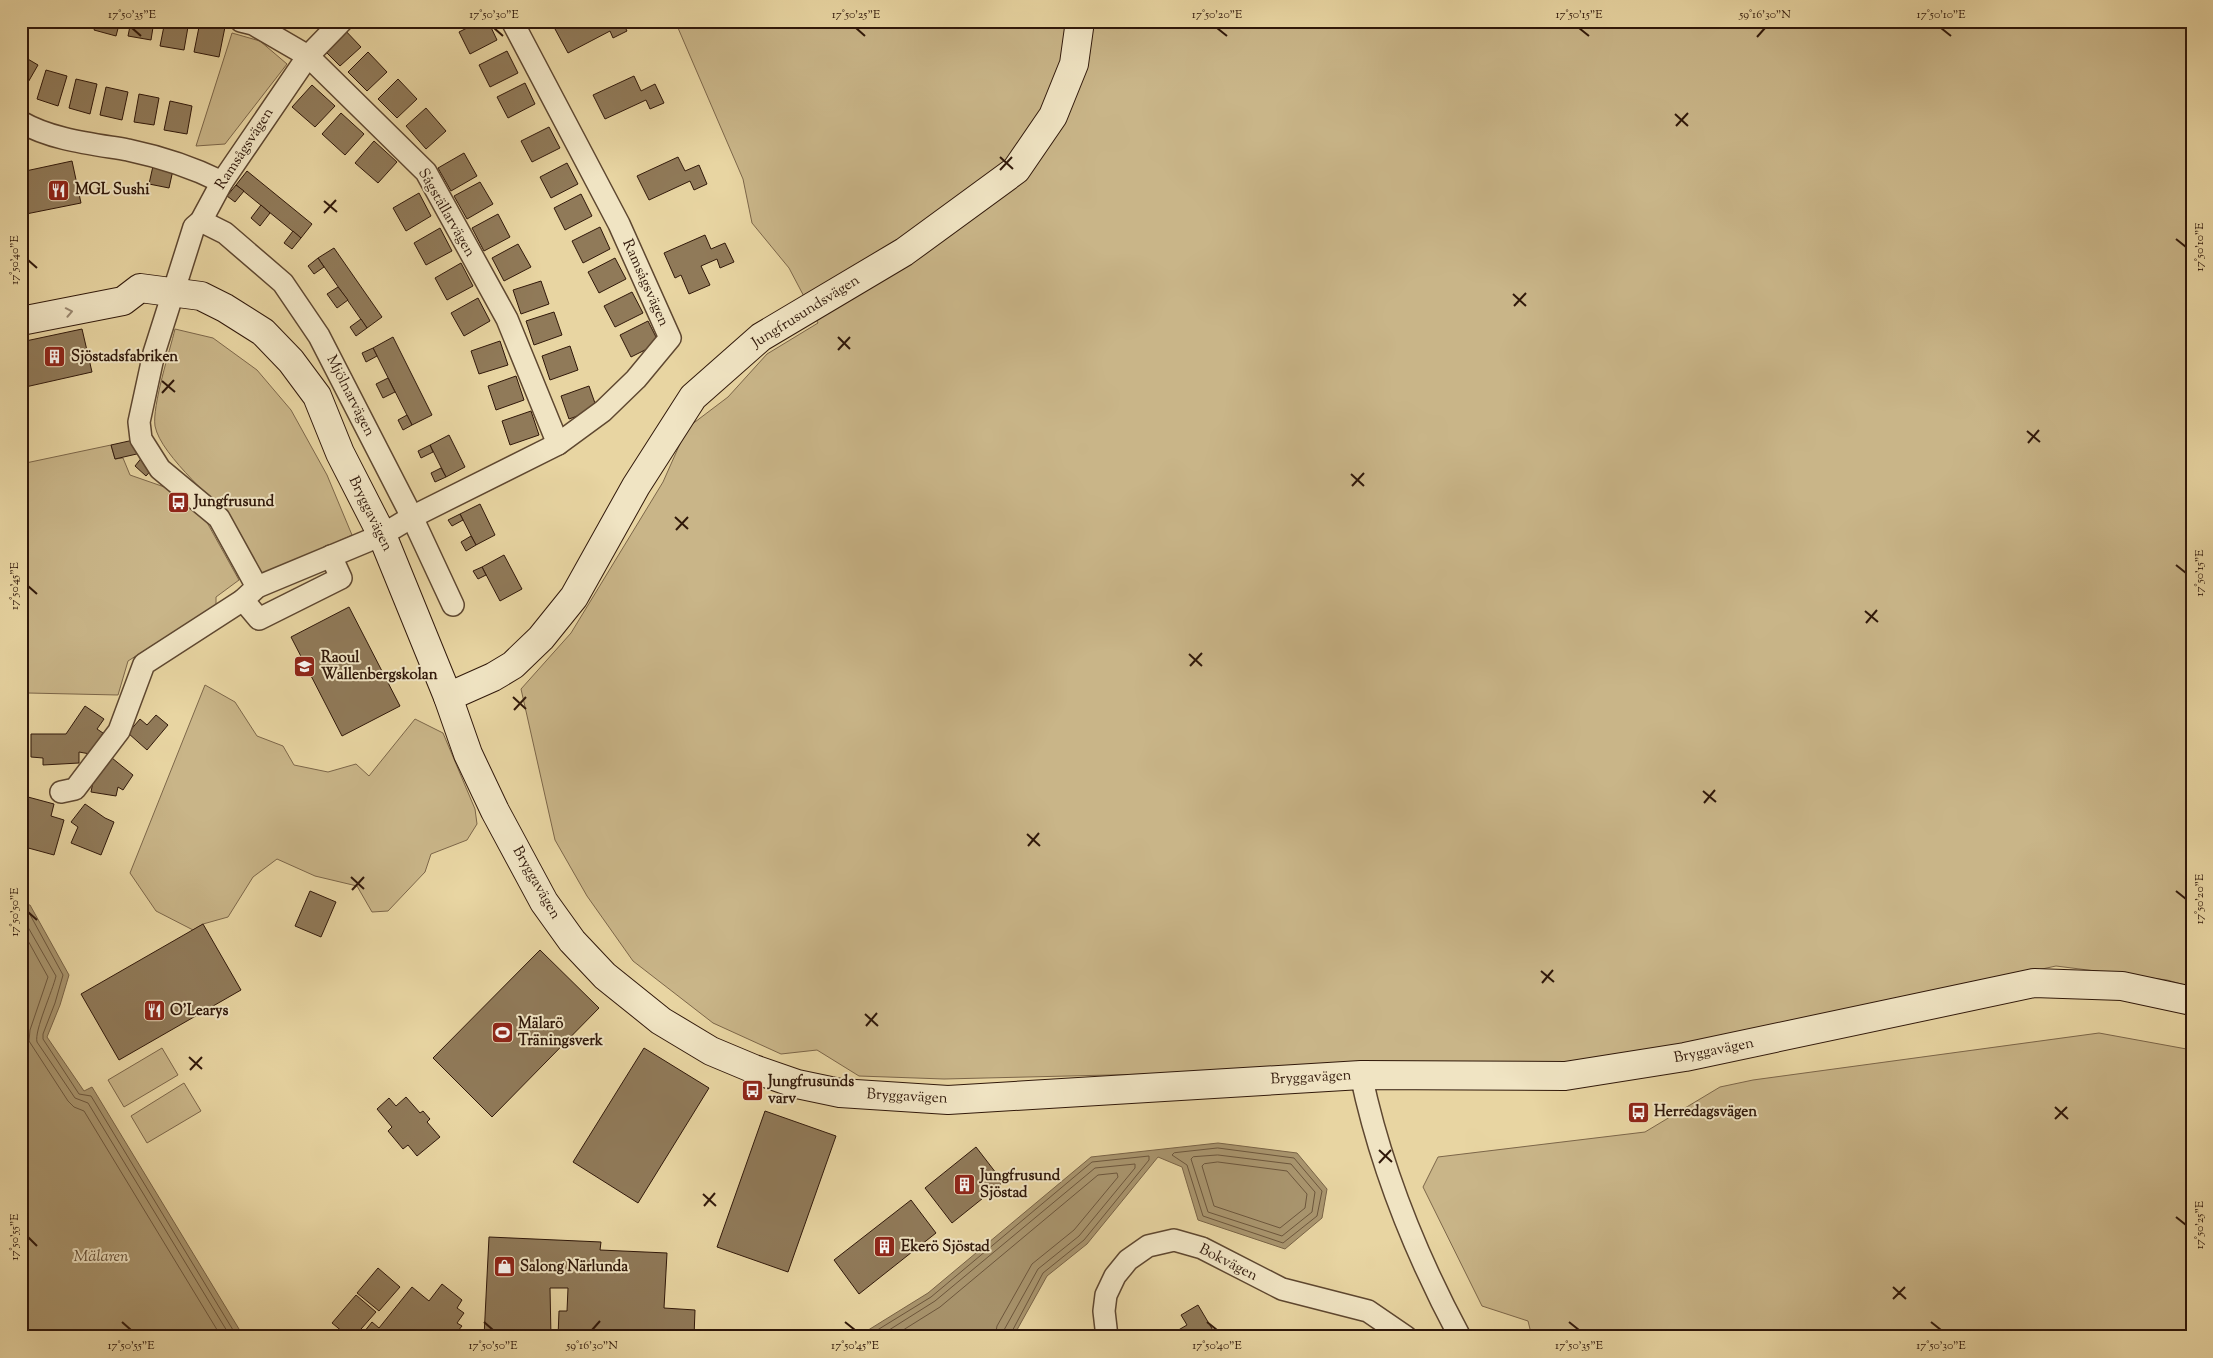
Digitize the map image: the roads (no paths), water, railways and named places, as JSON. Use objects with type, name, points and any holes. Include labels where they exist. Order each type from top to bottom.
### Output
[{"type":"main road","name":"Jungfrusundsvägen","points":[[448,697],[493,677],[513,665],[541,638],[574,597],[636,486],[694,397],[760,337],[904,252],[1016,170],[1054,116],[1074,64],[1080,21]]},
{"type":"main road","name":"Bryggavägen","points":[[21,321],[123,301],[140,288],[200,296],[225,308],[263,332],[291,361],[316,396],[340,453],[382,535],[448,697],[468,754],[495,811],[544,902],[572,941],[605,976],[661,1021],[711,1051],[797,1084],[840,1093],[948,1100],[1361,1075],[1564,1076],[1685,1057],[2034,983],[2122,986],[2192,1001]]},
{"type":"street","name":"Sågställarvägen","points":[[240,21],[253,24],[308,56],[426,172],[507,319],[558,444]]},
{"type":"street","name":"Ramsågsvägen","points":[[331,556],[341,578],[258,620],[250,594],[219,518],[160,469],[141,440],[139,422],[154,353],[175,292],[194,227],[202,222],[222,182],[308,56],[342,21]]},
{"type":"street","name":"Ramsågsvägen","points":[[61,792],[75,789],[119,731],[144,664],[250,594],[331,556],[382,535],[412,517],[558,444],[603,411],[636,380],[670,338],[619,224],[512,21]]},
{"type":"street","points":[[21,122],[52,134],[152,156],[195,169],[222,182]]},
{"type":"street","name":"Mjölnarvägen","points":[[202,222],[225,233],[282,283],[319,336],[412,517],[453,605]]},
{"type":"street","points":[[1361,1075],[1372,1127],[1382,1154],[1416,1242],[1460,1337]]},
{"type":"street","name":"Bokvägen","points":[[1107,1337],[1104,1312],[1106,1295],[1115,1276],[1128,1260],[1148,1246],[1174,1240],[1202,1248],[1282,1289],[1368,1311],[1406,1337]]},
{"type":"water","name":"Mälaren","points":[[21,904],[30,905],[69,975],[60,1005],[47,1037],[84,1091],[92,1087],[239,1329],[238,1337],[21,1337]]},
{"type":"water","points":[[1218,1143],[1297,1153],[1327,1189],[1322,1218],[1285,1249],[1198,1220],[1182,1167],[1158,1157],[1087,1244],[1047,1276],[1013,1337],[857,1337],[928,1293],[1091,1157]]},
{"type":"place","name":"MGL Sushi","points":[[59,190]]},
{"type":"place","name":"Sjöstadsfabriken","points":[[55,357]]},
{"type":"place","name":"Jungfrusund","points":[[178,502]]},
{"type":"place","name":"Raoul Wallenbergskolan","points":[[305,667]]},
{"type":"place","name":"O'Learys","points":[[154,1011]]},
{"type":"place","name":"Mälarö Träningsverk","points":[[502,1033]]},
{"type":"place","name":"Jungfrusunds varv","points":[[752,1091]]},
{"type":"place","name":"Herredagsvägen","points":[[1638,1112]]},
{"type":"place","name":"Jungfrusund Sjöstad","points":[[964,1185]]},
{"type":"place","name":"Ekerö Sjöstad","points":[[885,1247]]},
{"type":"place","name":"Salong Närlunda","points":[[504,1267]]}]
